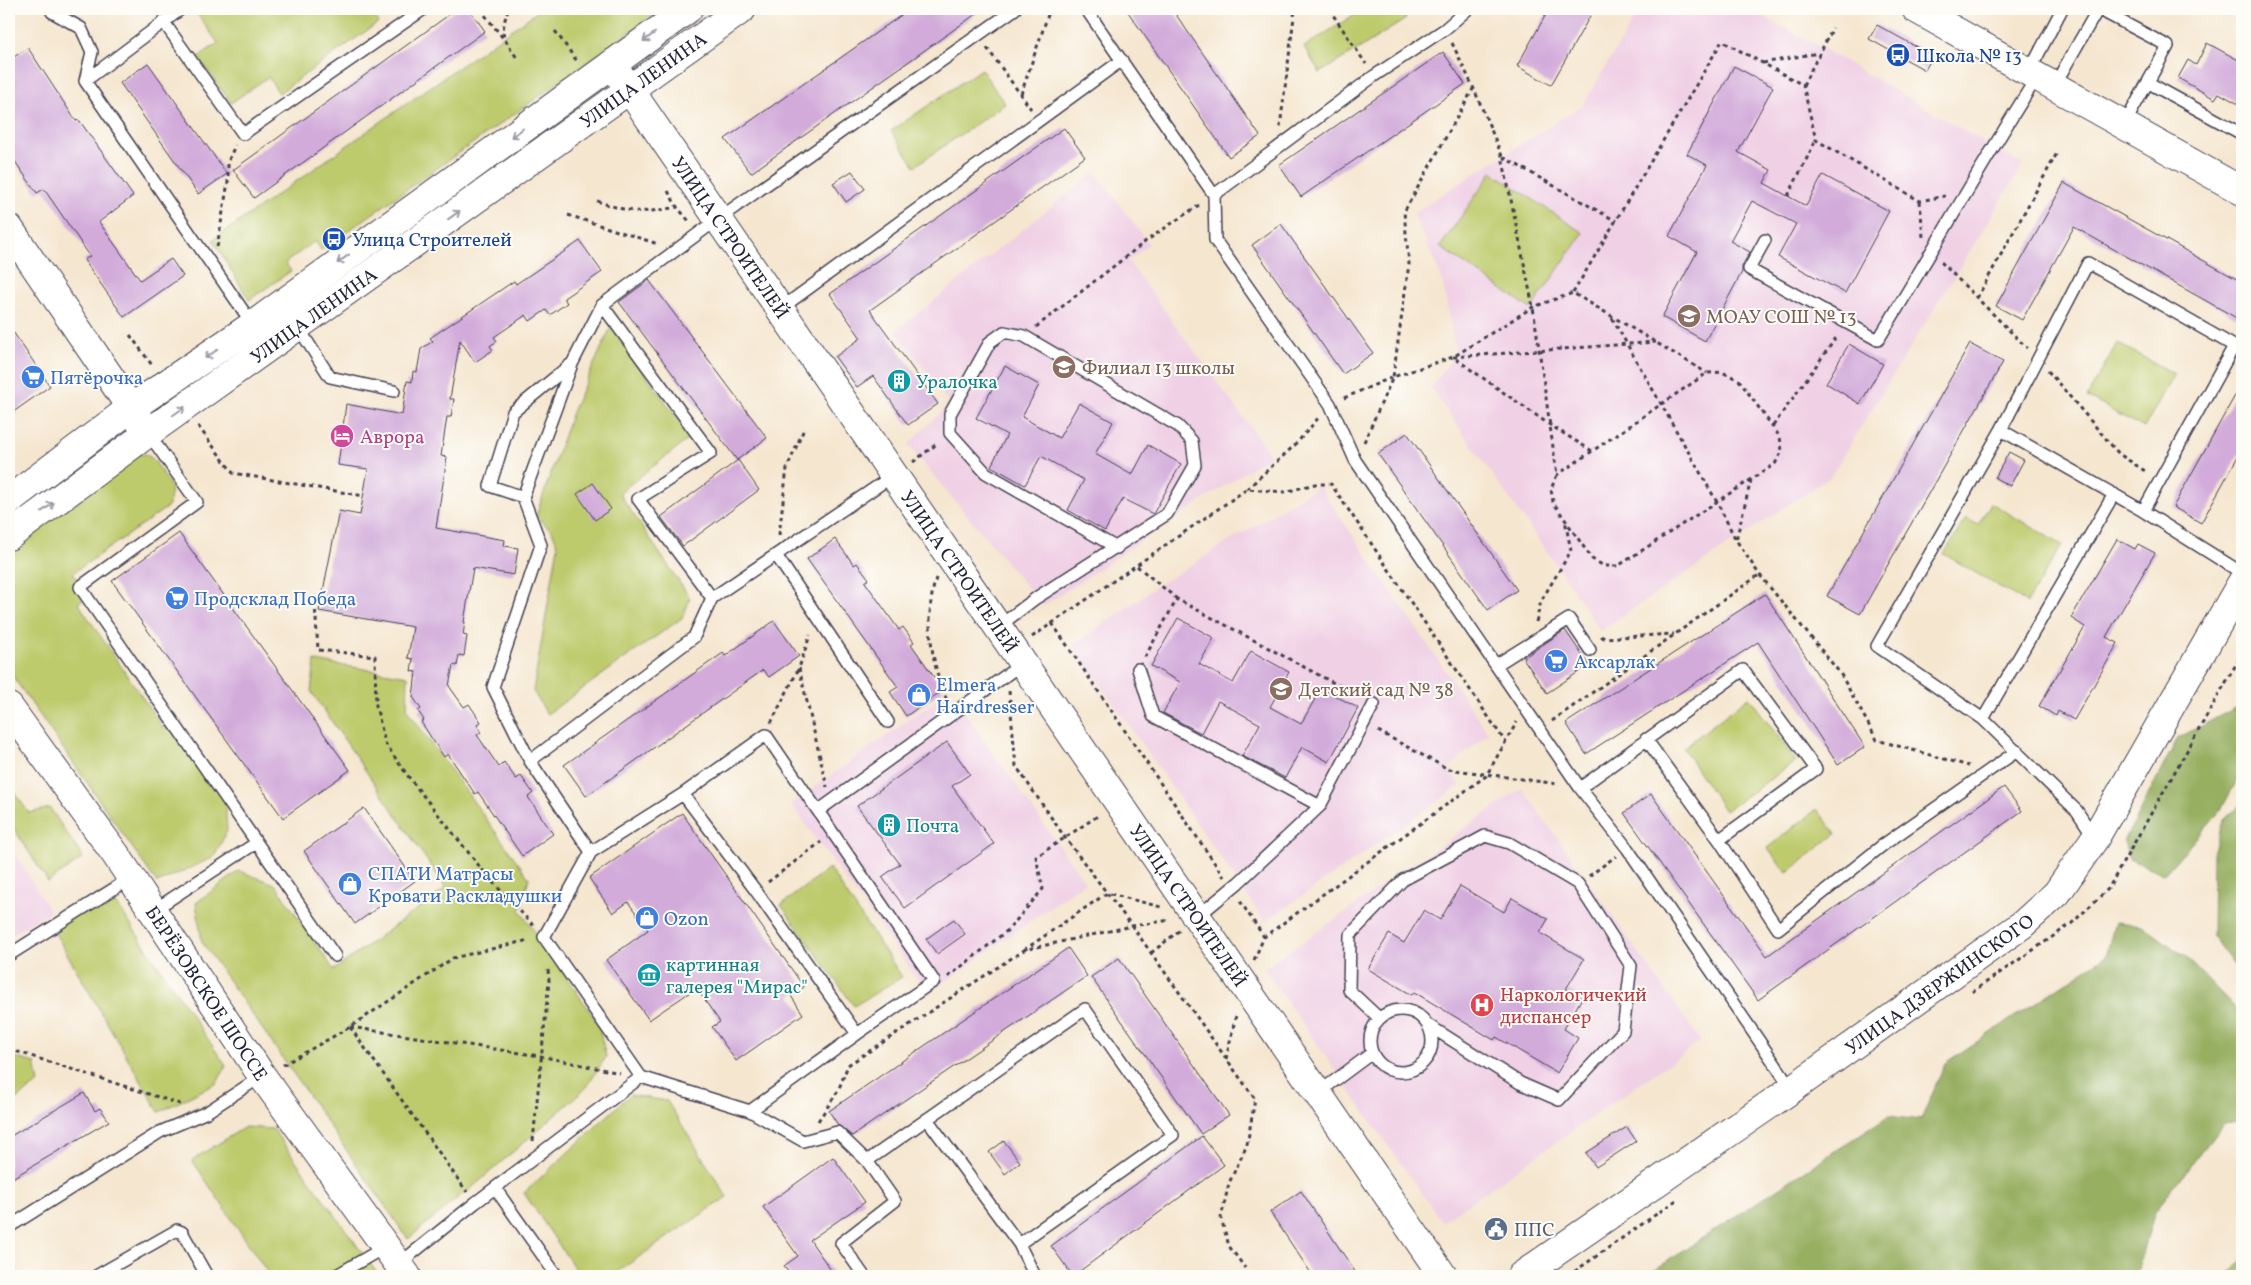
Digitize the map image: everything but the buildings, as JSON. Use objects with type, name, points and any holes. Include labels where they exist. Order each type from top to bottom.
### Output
[{"type":"main road","name":"УЛИЦА ЛЕНИНА","points":[[9,500],[132,408],[253,325],[688,9]]},
{"type":"main road","name":"УЛИЦА ЛЕНИНА","points":[[9,536],[148,433],[742,9]]},
{"type":"main road","points":[[1916,9],[2242,191]]},
{"type":"main road","name":"УЛИЦА СТРОИТЕЛЕЙ","points":[[612,64],[629,89],[709,227],[780,309],[902,470],[998,627],[1015,662],[1118,802],[1443,1276]]},
{"type":"main road","points":[[9,228],[148,433]]},
{"type":"main road","name":"УЛИЦА ДЗЕРЖИНСКОГО","points":[[1521,1276],[1792,1089],[2023,924],[2057,893],[2095,838],[2242,582]]},
{"type":"main road","name":"БЕРЁЗОВСКОЕ ШОССЕ","points":[[9,707],[154,910],[262,1076],[397,1263]]},
{"type":"lane","points":[[51,9],[52,12],[81,28],[92,52],[85,81],[253,325]]},
{"type":"lane","points":[[85,81],[181,9]]},
{"type":"lane","points":[[163,21],[243,134],[424,9]]},
{"type":"lane","points":[[591,852],[530,761],[493,687],[541,545],[523,497],[572,364],[602,305],[1015,9]]},
{"type":"lane","points":[[1086,9],[1214,195],[1215,240],[1330,404],[1355,460],[1524,708],[1580,788],[1627,848],[1792,1089]]},
{"type":"lane","points":[[1214,195],[1374,76],[1445,29],[1468,9]]},
{"type":"lane","points":[[2040,78],[2062,9]]},
{"type":"lane","points":[[1765,240],[1749,269],[1878,340],[1932,252],[1992,146],[2040,78],[2098,9],[2168,46],[2124,125]]},
{"type":"lane","points":[[780,309],[1122,60]]},
{"type":"lane","points":[[2148,83],[2242,134]]},
{"type":"lane","points":[[2095,838],[2077,812],[1983,719],[1877,646],[2001,430],[2088,263],[2234,346],[2158,479],[2143,511]]},
{"type":"lane","points":[[602,305],[710,453],[638,499],[712,598]]},
{"type":"lane","points":[[298,327],[330,377],[394,392]]},
{"type":"lane","points":[[998,627],[1036,598],[1117,548],[1167,514],[1195,465],[1192,441],[1178,426],[1024,336],[1004,332],[990,342],[950,414],[950,433],[986,473],[1117,548]]},
{"type":"lane","points":[[523,497],[490,486],[513,412],[572,364]]},
{"type":"lane","points":[[2001,430],[2143,511],[2242,573]]},
{"type":"lane","points":[[148,433],[197,502],[80,587],[335,956]]},
{"type":"lane","points":[[530,761],[694,637],[712,598],[902,470]]},
{"type":"lane","points":[[1983,719],[2114,494]]},
{"type":"lane","points":[[776,555],[888,722]]},
{"type":"lane","points":[[1496,665],[1569,618],[1590,650]]},
{"type":"lane","points":[[818,811],[952,714],[1015,662]]},
{"type":"lane","points":[[1138,669],[1153,716],[1320,806]]},
{"type":"lane","points":[[1580,788],[1743,670],[1816,768],[1719,840]]},
{"type":"lane","points":[[1197,917],[1320,806],[1374,704]]},
{"type":"lane","points":[[750,1111],[934,981],[766,735],[684,794],[591,852],[544,937],[641,1077],[750,1111],[803,1141],[837,1132],[867,1161],[895,1201],[841,1243],[864,1276]]},
{"type":"lane","points":[[1646,740],[1719,840],[1778,929],[1883,845],[2017,751]]},
{"type":"lane","points":[[684,794],[756,891],[857,1034]]},
{"type":"lane","points":[[1379,1018],[1350,990],[1350,935],[1403,880],[1485,836],[1509,843],[1578,884],[1631,966],[1623,1031],[1559,1100],[1520,1083],[1428,1025],[1415,1013],[1396,1010],[1379,1018],[1370,1034],[1372,1053],[1385,1068],[1405,1073],[1424,1064],[1433,1045],[1428,1025]]},
{"type":"lane","points":[[154,910],[256,843]]},
{"type":"lane","points":[[9,954],[132,878]]},
{"type":"lane","points":[[867,1161],[1085,1009],[1172,1135],[1018,1244]]},
{"type":"lane","points":[[1318,1093],[1372,1053]]},
{"type":"lane","points":[[9,1227],[160,1132],[207,1112],[262,1076]]},
{"type":"lane","points":[[335,1276],[397,1263],[641,1077]]},
{"type":"lane","points":[[928,1119],[1018,1244],[1035,1276]]},
{"type":"lane","points":[[495,1188],[557,1276]]},
{"type":"lane","points":[[96,1276],[177,1230],[182,1232],[208,1276]]},
{"type":"path","points":[[480,9],[517,58]]},
{"type":"path","points":[[503,38],[503,24],[508,9]]},
{"type":"path","points":[[1021,95],[1050,9]]},
{"type":"path","points":[[1278,146],[1296,9]]},
{"type":"path","points":[[1329,9],[1374,76]]},
{"type":"path","points":[[1788,196],[1816,140],[1803,85],[1832,28]]},
{"type":"path","points":[[1445,29],[1474,89],[1502,156],[1533,307],[1540,352],[1557,475],[1551,489],[1553,502],[1592,559],[1604,566],[1618,566],[1717,502],[1775,464],[1782,451],[1780,436],[1739,380],[1722,372],[1707,373],[1557,475]]},
{"type":"path","points":[[978,35],[1039,120]]},
{"type":"path","points":[[1246,1268],[1229,1246],[1221,1218],[1229,1183],[1247,1145],[1255,1099],[1132,926],[1066,839],[1016,766],[1015,662],[1052,623],[1247,489],[1296,444],[1330,404],[1393,377],[1453,357],[1533,307],[1573,293],[1722,41],[1803,85]]},
{"type":"path","points":[[1762,63],[1819,53]]},
{"type":"path","points":[[1355,460],[1393,377],[1409,264],[1404,212],[1474,89]]},
{"type":"path","points":[[213,269],[225,208],[228,162],[231,153],[243,134]]},
{"type":"path","points":[[1816,140],[1920,200],[1966,193]]},
{"type":"path","points":[[1977,298],[2057,153]]},
{"type":"path","points":[[1502,156],[1616,221]]},
{"type":"path","points":[[668,190],[677,207],[709,227]]},
{"type":"path","points":[[1024,336],[1146,241],[1214,195]]},
{"type":"path","points":[[1920,200],[1922,234],[1932,252],[2039,360],[2119,454],[2158,479]]},
{"type":"path","points":[[597,201],[622,210],[649,212],[677,207]]},
{"type":"path","points":[[568,215],[678,250]]},
{"type":"path","points":[[1573,293],[1707,373]]},
{"type":"path","points":[[1611,317],[1717,502],[1736,540],[1760,574],[1840,672],[1877,740],[1988,772]]},
{"type":"path","points":[[1772,426],[1847,323]]},
{"type":"path","points":[[130,335],[167,384]]},
{"type":"path","points":[[1453,357],[1656,342]]},
{"type":"path","points":[[1453,357],[1550,425],[1592,451]]},
{"type":"path","points":[[184,408],[233,474],[364,496]]},
{"type":"path","points":[[776,555],[787,468],[804,429]]},
{"type":"path","points":[[902,470],[950,433]]},
{"type":"path","points":[[1736,540],[1752,479]]},
{"type":"path","points":[[1247,489],[1285,492],[1315,484],[1331,484],[1506,743]]},
{"type":"path","points":[[1532,642],[1540,601],[1571,550],[1564,518]]},
{"type":"path","points":[[1137,566],[1177,599],[1374,704]]},
{"type":"path","points":[[1540,730],[1760,574]]},
{"type":"path","points":[[942,582],[937,575],[930,595],[931,638],[937,679],[952,714]]},
{"type":"path","points":[[1138,669],[1177,599]]},
{"type":"path","points":[[315,603],[318,650],[375,656],[376,706],[385,743],[410,779],[488,877],[544,937],[549,981],[540,1056],[532,1159]]},
{"type":"path","points":[[766,735],[799,668],[817,616]]},
{"type":"path","points":[[1569,618],[1604,638],[1674,634]]},
{"type":"path","points":[[1052,623],[1264,937]]},
{"type":"path","points":[[799,668],[831,802]]},
{"type":"path","points":[[1226,1059],[1243,984],[1264,937],[1486,776],[1524,708]]},
{"type":"path","points":[[1364,723],[1448,769],[1486,776],[1521,778],[1580,788]]},
{"type":"path","points":[[946,978],[1008,930],[1043,889],[1036,857],[1066,839],[1118,802]]},
{"type":"path","points":[[756,891],[834,833]]},
{"type":"path","points":[[1578,884],[1627,848]]},
{"type":"path","points":[[1107,892],[1197,917]]},
{"type":"path","points":[[848,1065],[1024,950],[1107,892]]},
{"type":"path","points":[[1024,950],[1132,926],[1197,917]]},
{"type":"path","points":[[1151,954],[1197,917]]},
{"type":"path","points":[[262,1076],[350,1027],[453,958],[544,937]]},
{"type":"path","points":[[350,1027],[540,1056],[641,1077]]},
{"type":"path","points":[[350,1027],[475,1203]]},
{"type":"path","points":[[9,1049],[207,1112]]},
{"type":"path","points":[[818,1122],[838,1092],[852,1056]]},
{"type":"shaded area","name":"МОАУ СОШ № 13","points":[[1640,9],[1749,9],[1822,48],[2023,165],[1830,477],[1600,631],[1560,570],[1431,388],[1456,353],[1442,279],[1413,213],[1583,105]]},
{"type":"shaded area","name":"Филиал 13 школы","points":[[1095,172],[1149,244],[1128,261],[1271,455],[1043,606],[908,445],[949,403],[896,331]]},
{"type":"shaded area","name":"Детский сад № 38","points":[[1319,486],[1488,733],[1448,769],[1461,785],[1265,922],[1073,645],[1159,585]]},
{"type":"shaded area","points":[[949,691],[1085,882],[928,994],[791,804]]},
{"type":"shaded area","name":"Наркологичекий диспансер","points":[[1522,788],[1701,1041],[1442,1222],[1264,969]]},
{"type":"shaded area","points":[[9,843],[50,912],[9,936]]},
{"type":"green space","points":[[206,9],[369,9],[379,22],[279,93],[268,77],[231,103],[198,57],[218,43],[198,15]]},
{"type":"green space","points":[[541,9],[663,9],[321,250],[315,241],[285,263],[291,271],[249,300],[213,240]]},
{"type":"green space","points":[[1363,9],[1402,9],[1406,19],[1320,73],[1304,47]]},
{"type":"green space","points":[[981,69],[1005,104],[915,166],[891,131]]},
{"type":"green space","points":[[1492,172],[1583,233],[1531,309],[1440,247]]},
{"type":"green space","points":[[611,327],[691,437],[619,493],[690,598],[682,618],[547,714],[533,691],[558,546],[552,531],[536,516],[572,412]]},
{"type":"green space","points":[[2117,343],[2174,374],[2144,428],[2087,397]]},
{"type":"green space","points":[[146,454],[154,460],[171,487],[169,506],[73,573],[88,596],[78,603],[163,728],[175,728],[225,799],[227,831],[214,857],[157,883],[9,671],[9,552],[136,455]]},
{"type":"green space","points":[[1991,503],[2062,545],[2027,603],[1944,554],[1966,518],[1978,525]]},
{"type":"green space","points":[[315,661],[408,676],[407,710],[529,878],[520,910],[598,1023],[606,1057],[584,1090],[467,1192],[408,1239],[202,942],[196,903],[239,871],[275,884],[334,970],[446,888],[311,691]]},
{"type":"green space","points":[[1749,697],[1796,761],[1725,811],[1683,748]]},
{"type":"green space","points":[[2239,706],[2242,709],[2242,771],[2221,810],[2164,874],[2129,859],[2124,841],[2178,738]]},
{"type":"green space","points":[[9,785],[29,813],[50,808],[83,858],[48,882],[9,821]]},
{"type":"green space","points":[[2242,803],[2242,976],[2212,936],[2213,853],[2223,821]]},
{"type":"green space","points":[[1817,809],[1836,834],[1787,873],[1767,848]]},
{"type":"green space","points":[[829,868],[902,977],[854,1006],[781,905]]},
{"type":"green space","points":[[108,891],[226,1066],[217,1083],[159,1112],[48,921]]},
{"type":"green space","points":[[2115,922],[2142,925],[2188,959],[2242,1015],[2242,1121],[2224,1123],[2155,1211],[2136,1276],[1645,1276],[1888,1116],[1921,1120],[1945,1063],[2106,956]]},
{"type":"green space","points":[[9,1056],[35,1063],[39,1083],[9,1104]]},
{"type":"green space","points":[[630,1095],[667,1101],[727,1197],[611,1276],[580,1276],[524,1193]]},
{"type":"green space","points":[[245,1127],[273,1129],[379,1276],[270,1276],[192,1160]]},
{"type":"green space","points":[[2242,1259],[2242,1276],[2226,1276]]},
{"type":"place","name":"Школа № 13","points":[[1898,55]]},
{"type":"place","name":"Улица Строителей","points":[[334,239]]},
{"type":"place","name":"МОАУ СОШ № 13","points":[[1689,316]]},
{"type":"place","name":"Филиал 13 школы","points":[[1064,367]]},
{"type":"place","name":"Пятёрочка","points":[[33,377]]},
{"type":"place","name":"Уралочка","points":[[899,381]]},
{"type":"place","name":"Аврора","points":[[342,436]]},
{"type":"place","name":"Продсклад Победа","points":[[177,598]]},
{"type":"place","name":"Аксарлак","points":[[1556,661]]},
{"type":"place","name":"Детский сад № 38","points":[[1281,689]]},
{"type":"place","name":"Elmera Hairdresser","points":[[919,695]]},
{"type":"place","name":"Почта","points":[[889,825]]},
{"type":"place","name":"СПАТИ Матрасы Кровати Раскладушки","points":[[350,884]]},
{"type":"place","name":"Ozon","points":[[647,918]]},
{"type":"place","name":"картинная галерея \"Мирас\"","points":[[649,975]]},
{"type":"place","name":"Наркологичекий диспансер","points":[[1482,1005]]},
{"type":"place","name":"ППС","points":[[1496,1229]]}]
